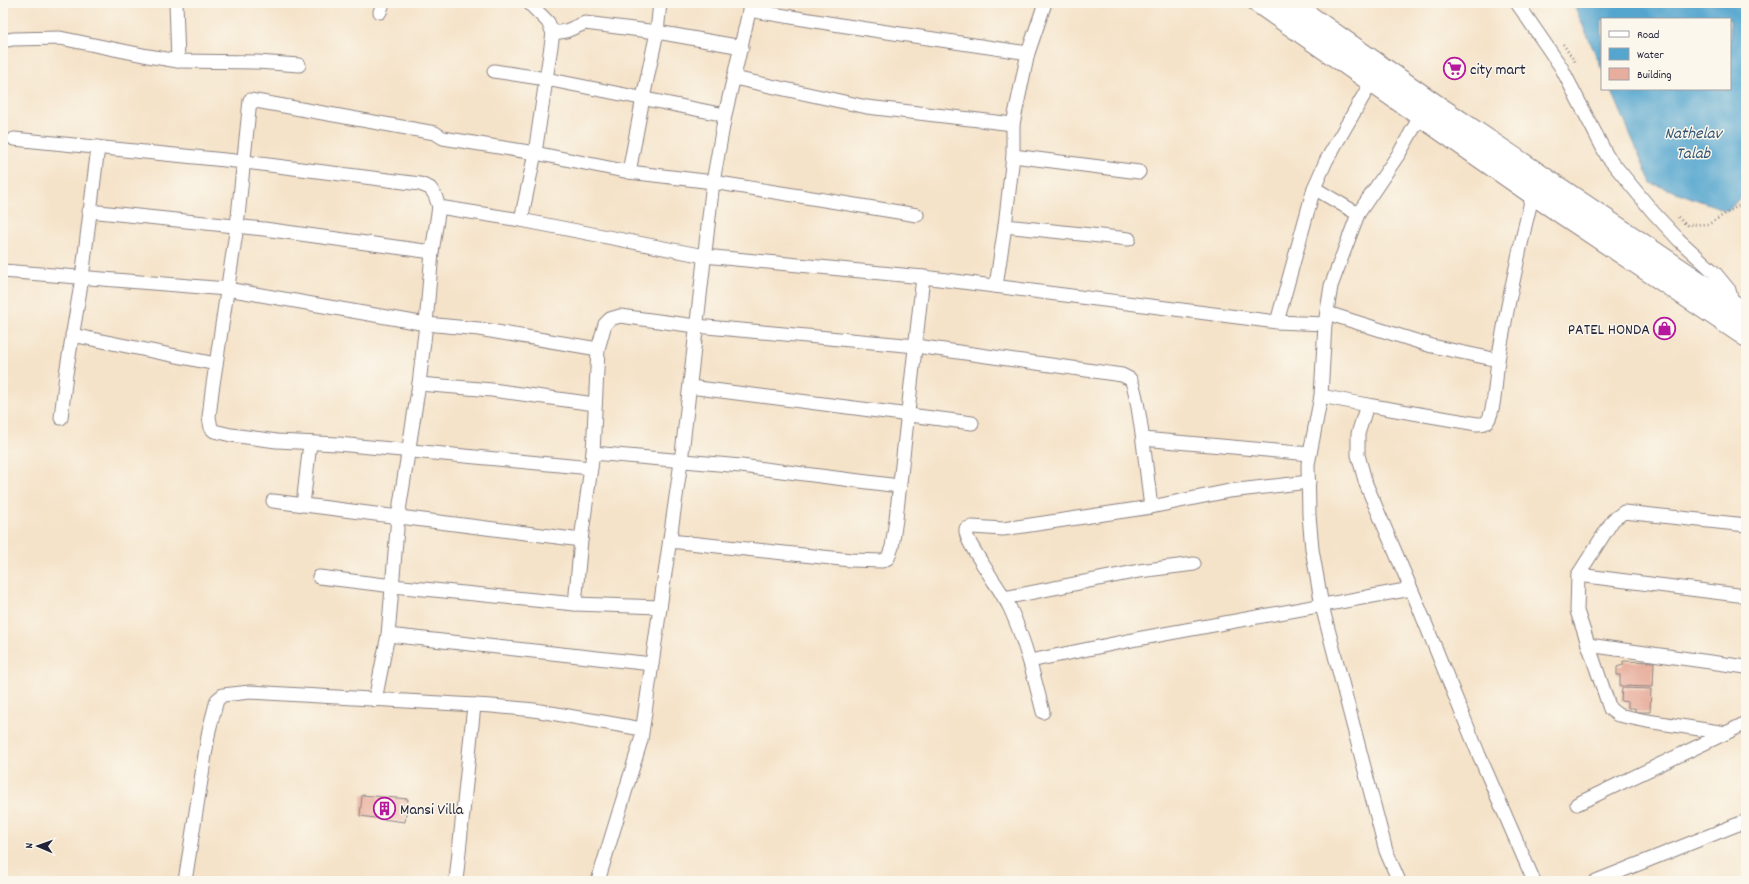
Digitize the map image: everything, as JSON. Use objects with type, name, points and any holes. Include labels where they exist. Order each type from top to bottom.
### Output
[{"type":"main road","points":[[1260,3],[1533,194],[1686,285],[1740,310]]},
{"type":"main road","points":[[1290,3],[1437,106],[1538,173],[1686,285],[1746,336]]},
{"type":"street","points":[[176,3],[178,61]]},
{"type":"street","points":[[521,220],[535,153],[553,33],[548,22],[529,3]]},
{"type":"street","points":[[629,172],[657,32],[660,3]]},
{"type":"street","points":[[996,286],[1013,156],[1013,124],[1028,53],[1045,3]]},
{"type":"street","points":[[1517,3],[1561,67],[1607,156],[1653,212],[1679,240],[1715,273],[1729,290],[1740,310]]},
{"type":"street","points":[[598,881],[641,740],[670,541],[690,387],[713,182],[750,6],[840,26],[1028,53]]},
{"type":"street","points":[[553,33],[566,31],[586,23],[657,32],[742,47]]},
{"type":"street","points":[[3,41],[13,39],[60,38],[178,61],[257,62],[299,65]]},
{"type":"street","points":[[494,71],[546,79],[726,115]]},
{"type":"street","points":[[734,78],[867,107],[1013,124]]},
{"type":"street","points":[[1277,322],[1314,188],[1326,161],[1372,81]]},
{"type":"street","points":[[591,468],[278,441],[231,435],[214,431],[211,428],[209,418],[237,226],[245,162],[250,100],[435,133],[443,138],[535,153],[629,172],[713,182],[917,214]]},
{"type":"street","points":[[1398,881],[1386,851],[1322,606],[1312,549],[1308,515],[1308,482],[1310,454],[1321,396],[1326,318],[1331,286],[1358,214],[1400,152],[1421,115]]},
{"type":"street","points":[[14,139],[245,162],[420,184],[430,188],[435,194],[439,207],[432,252],[419,384],[398,517],[388,635],[375,700]]},
{"type":"street","points":[[61,418],[72,335],[82,278],[98,147]]},
{"type":"street","points":[[1013,156],[1139,172]]},
{"type":"street","points":[[1321,396],[1477,424],[1484,423],[1488,420],[1492,410],[1498,360],[1518,257],[1538,173]]},
{"type":"street","points":[[1314,188],[1358,214]]},
{"type":"street","points":[[439,207],[521,220],[704,256],[923,277],[1277,322],[1326,318],[1432,346],[1498,360]]},
{"type":"street","points":[[89,211],[237,226],[432,252]]},
{"type":"street","points":[[1005,226],[1128,239]]},
{"type":"street","points":[[3,272],[227,289],[426,324],[478,329],[598,349]]},
{"type":"street","points":[[670,541],[851,560],[882,562],[888,558],[892,547],[909,416],[923,277]]},
{"type":"street","points":[[575,604],[581,540],[593,453],[598,349],[605,324],[610,319],[620,316],[696,326],[916,346],[1122,375],[1130,380],[1134,388],[1143,439],[1151,507]]},
{"type":"street","points":[[72,335],[216,364]]},
{"type":"street","points":[[419,384],[492,390],[595,404]]},
{"type":"street","points":[[690,387],[972,423]]},
{"type":"street","points":[[1367,405],[1358,434],[1358,455],[1366,484],[1479,755],[1534,881]]},
{"type":"street","points":[[1143,439],[1310,454]]},
{"type":"street","points":[[303,505],[310,443]]},
{"type":"street","points":[[593,453],[680,462],[741,466],[899,486]]},
{"type":"street","points":[[1043,712],[1030,661],[1009,607],[978,554],[968,540],[965,533],[966,529],[972,527],[1003,529],[1151,507],[1230,491],[1308,482]]},
{"type":"street","points":[[273,501],[581,540]]},
{"type":"street","points":[[1726,733],[1618,715],[1610,709],[1577,611],[1578,576],[1613,520],[1624,512],[1746,525]]},
{"type":"street","points":[[1004,598],[1139,572],[1194,564]]},
{"type":"street","points":[[1578,576],[1746,596]]},
{"type":"street","points":[[319,577],[575,604],[660,607]]},
{"type":"street","points":[[1030,661],[1137,639],[1411,589]]},
{"type":"street","points":[[388,635],[652,664]]},
{"type":"street","points":[[1588,645],[1746,667]]},
{"type":"street","points":[[185,881],[209,730],[217,700],[223,695],[250,692],[474,705],[534,710],[642,729]]},
{"type":"street","points":[[456,881],[474,705]]},
{"type":"street","points":[[1578,804],[1746,723]]},
{"type":"street","points":[[1596,881],[1746,821]]},
{"type":"path","points":[[1559,39],[1576,64]]},
{"type":"path","points":[[1674,214],[1686,225],[1709,224],[1746,202]]},
{"type":"water","name":"Nathelav Talab","points":[[1573,3],[1746,3],[1746,191],[1728,211],[1651,183],[1611,90],[1731,90],[1731,18],[1601,18],[1601,67]]},
{"type":"building","points":[[1623,661],[1654,662],[1653,687],[1620,686],[1620,675],[1617,675],[1617,667],[1623,665]]},
{"type":"building","points":[[1746,681],[1746,713],[1744,713],[1742,708]]},
{"type":"building","points":[[1622,688],[1651,689],[1650,712],[1635,712],[1635,708],[1628,708],[1628,702],[1621,701]]},
{"type":"building","name":"Mansi Villa","points":[[362,795],[408,799],[405,822],[360,816]]},
{"type":"place","name":"city mart","points":[[1455,68]]},
{"type":"place","name":"PATEL HONDA","points":[[1665,328]]},
{"type":"place","name":"Mansi Villa","points":[[384,808]]}]
